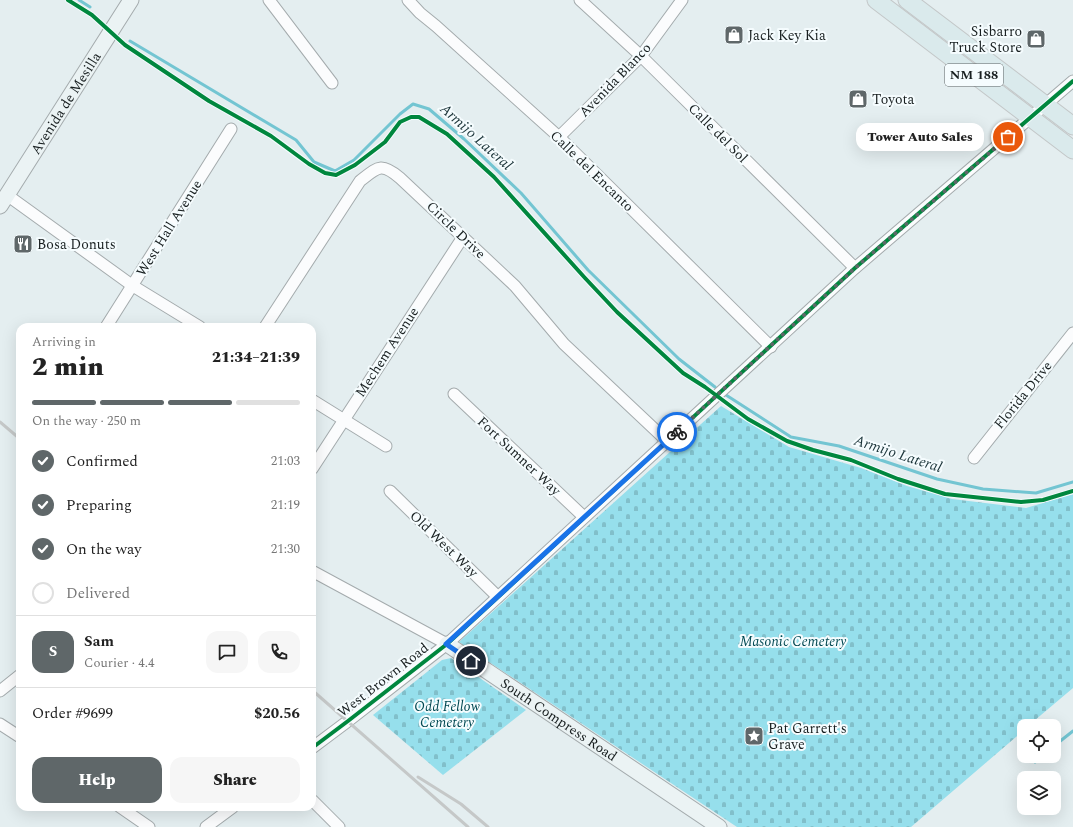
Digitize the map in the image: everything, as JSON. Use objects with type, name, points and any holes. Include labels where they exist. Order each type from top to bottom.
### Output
[{"type":"main road","name":"NM 188","points":[[876,0],[1073,150]]},
{"type":"main road","name":"NM 188","points":[[907,0],[1073,126]]},
{"type":"street","name":"Avenida de Mesilla","points":[[3,200],[131,0]]},
{"type":"street","points":[[268,0],[332,83]]},
{"type":"street","name":"Calle del Encanto","points":[[408,0],[420,13],[559,137],[771,347]]},
{"type":"street","name":"Calle del Sol","points":[[580,0],[641,56],[855,268]]},
{"type":"street","name":"Avenida Blanco","points":[[559,137],[641,56],[682,0]]},
{"type":"street","name":"West Brown Road","points":[[316,745],[348,722],[446,644],[771,347],[855,268],[1073,81]]},
{"type":"street","name":"West Hall Avenue","points":[[109,323],[232,129]]},
{"type":"street","name":"Circle Drive","points":[[268,323],[360,181],[374,170],[382,167],[391,170],[463,236],[515,286],[564,344],[667,441]]},
{"type":"street","points":[[3,200],[133,286],[193,323]]},
{"type":"street","name":"Mechem Avenue","points":[[316,463],[463,236]]},
{"type":"street","name":"Florida Drive","points":[[974,458],[1073,333]]},
{"type":"street","name":"Fort Sumner Way","points":[[454,394],[584,517]]},
{"type":"street","points":[[316,403],[386,446]]},
{"type":"street","name":"Old West Way","points":[[390,492],[498,597]]},
{"type":"street","name":"South Compress Road","points":[[316,573],[446,644],[719,827]]},
{"type":"street","points":[[0,691],[16,678]]},
{"type":"street","points":[[0,724],[16,734]]},
{"type":"street","points":[[316,804],[339,827]]},
{"type":"street","points":[[126,811],[149,827]]},
{"type":"street","points":[[206,827],[228,811]]},
{"type":"green space","name":"Masonic Cemetery","points":[[721,406],[789,447],[861,468],[907,486],[952,499],[1026,508],[1073,494],[1073,688],[1036,719],[1017,719],[1017,736],[911,827],[737,827],[459,642]]},
{"type":"green space","name":"Odd Fellow Cemetery","points":[[451,658],[526,710],[443,775],[373,715],[442,660]]},
{"type":"waterway","name":"Armijo Lateral","points":[[79,0],[90,7]]},
{"type":"waterway","name":"Armijo Lateral","points":[[130,41],[296,140],[314,162],[335,171],[354,160],[400,114],[413,104],[429,109],[464,139],[521,193],[588,270],[679,359],[715,387]]},
{"type":"waterway","name":"Armijo Lateral","points":[[726,395],[791,437],[839,446],[937,479],[983,489],[1036,493],[1073,482]]},
{"type":"waterway","points":[[1061,740],[1073,731]]},
{"type":"railway","points":[[0,422],[16,436]]},
{"type":"railway","points":[[316,694],[468,827]]},
{"type":"railway","points":[[418,777],[461,804],[488,827]]},
{"type":"cycle path","points":[[68,0],[92,15],[125,45],[209,101],[271,136],[309,164],[325,173],[336,175],[355,165],[385,142],[400,122],[411,117],[419,117],[447,134],[494,177],[617,312],[683,373],[705,387],[748,419],[787,441],[813,450],[851,460],[898,479],[945,494],[1021,502],[1043,500],[1073,491]]},
{"type":"cycle path","points":[[316,745],[447,644],[855,268],[1073,81]]},
{"type":"way so far","points":[[677,432],[855,268],[1008,137]]},
{"type":"place","name":"Jack Key Kia","points":[[734,35]]},
{"type":"place","name":"Sisbarro Truck Store","points":[[1036,39]]},
{"type":"place","name":"Toyota","points":[[858,99]]},
{"type":"place","name":"Tower Auto Sales","points":[[1008,137]]},
{"type":"place","name":"Bosa Donuts","points":[[23,244]]},
{"type":"place","name":"Pat Garrett's Grave","points":[[754,736]]},
{"type":"route","points":[[471,661],[446,644],[677,432]]}]
